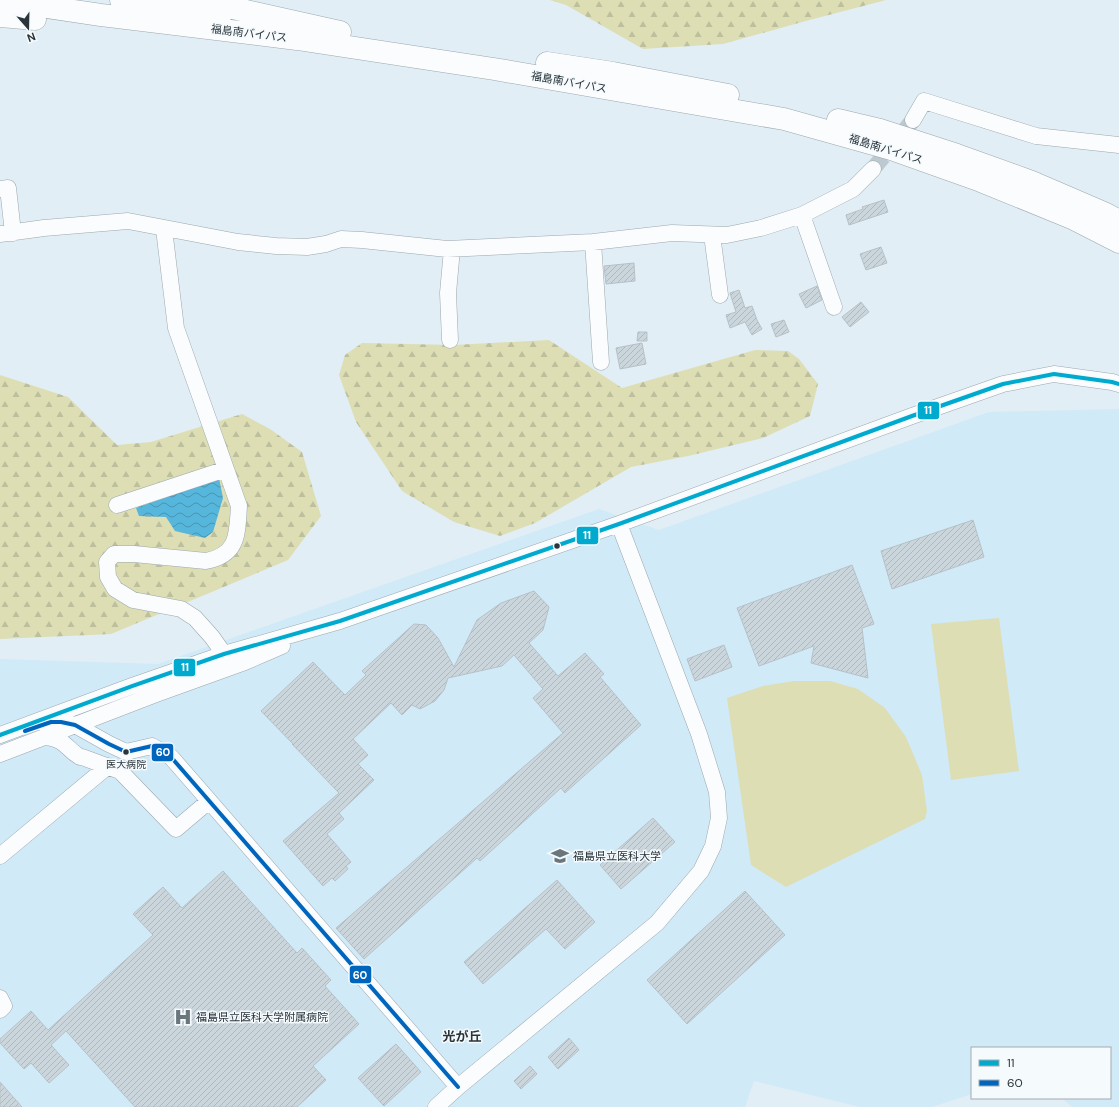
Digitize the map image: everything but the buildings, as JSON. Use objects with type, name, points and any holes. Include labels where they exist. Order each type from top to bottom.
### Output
[{"type":"highway","name":"福島南バイパス","points":[[0,0],[101,15],[297,39],[494,69],[784,120],[891,149],[981,180],[1072,218],[1119,242]]},
{"type":"highway","name":"福島南バイパス","points":[[121,0],[597,71],[675,84],[784,107],[880,130],[957,155],[1032,182],[1119,221]]},
{"type":"highway","points":[[197,0],[342,32]]},
{"type":"highway","points":[[0,16],[297,39]]},
{"type":"street","points":[[913,120],[924,101],[1036,136],[1119,145]]},
{"type":"street","points":[[0,189],[8,188],[6,233],[44,228],[128,221],[238,242],[276,246],[307,247],[326,244],[341,239],[452,249],[593,242],[672,233],[727,235],[760,228],[802,215],[853,189],[873,169]]},
{"type":"street","points":[[802,215],[834,307]]},
{"type":"street","points":[[164,229],[176,328],[239,506],[237,528],[234,542],[226,554],[217,559],[206,561],[134,554],[114,554],[106,562],[108,577],[116,589],[132,600],[181,609],[196,618],[212,637],[226,661]]},
{"type":"street","points":[[712,235],[720,295]]},
{"type":"street","points":[[593,242],[601,362]]},
{"type":"street","points":[[450,340],[448,293],[452,249]]},
{"type":"street","points":[[0,735],[82,705],[226,661],[619,524],[1003,384],[1054,374],[1119,384]]},
{"type":"street","points":[[117,505],[226,469]]},
{"type":"street","points":[[436,1107],[458,1087],[657,923],[701,871],[713,846],[720,818],[714,785],[699,734],[619,524]]},
{"type":"street","points":[[0,754],[46,737],[69,726],[156,694],[226,661]]},
{"type":"street","points":[[109,744],[104,721],[150,702],[156,694]]},
{"type":"street","points":[[82,705],[65,732],[67,737],[81,752],[82,757]]},
{"type":"street","points":[[0,740],[51,722],[56,722],[69,726],[126,752],[152,746],[171,757],[224,820],[458,1087]]},
{"type":"street","points":[[46,737],[58,739],[65,743],[78,756],[120,771],[176,829],[209,801]]},
{"type":"street","points":[[0,856],[108,766]]},
{"type":"street","points":[[0,998],[4,1006],[0,1010]]},
{"type":"shaded area","name":"福島県立医科大学","points":[[1119,409],[1119,1107],[1072,1107],[1063,1099],[1111,1099],[1111,1047],[971,1047],[971,1094],[932,1107],[860,1107],[754,1081],[745,1107],[0,1107],[0,659],[158,664],[599,509],[659,530],[989,412]]},
{"type":"green space","points":[[550,0],[886,0],[723,44],[643,49],[566,5]]},
{"type":"green space","points":[[549,340],[622,388],[755,350],[788,351],[799,359],[818,384],[810,416],[763,438],[688,456],[631,467],[535,523],[500,536],[454,522],[402,491],[356,422],[339,375],[345,355],[362,343],[454,345]]},
{"type":"green space","points":[[0,375],[68,397],[117,445],[151,442],[242,414],[270,429],[302,452],[321,516],[288,560],[111,634],[0,639]]},
{"type":"green space","points":[[999,618],[1019,771],[951,780],[931,624]]},
{"type":"green space","points":[[794,681],[830,681],[858,689],[885,708],[906,737],[922,775],[927,811],[925,819],[786,887],[751,865],[727,698],[763,686]]},
{"type":"water","points":[[219,478],[223,498],[213,532],[205,538],[175,531],[166,517],[139,516],[136,508]]},
{"type":"tunnel","points":[[873,169],[913,120]]},
{"type":"transit line","name":"11","points":[[0,735],[224,654],[340,621],[619,524],[1003,384],[1054,374],[1119,384]]},
{"type":"transit line","name":"60","points":[[25,731],[51,722],[61,722],[75,725],[126,752],[152,746],[171,757],[458,1087]]},
{"type":"place","name":"医大病院","points":[[126,752]]},
{"type":"place","name":"福島県立医科大学","points":[[560,856]]},
{"type":"place","name":"福島県立医科大学附属病院","points":[[183,1017]]},
{"type":"district","name":"光が丘","points":[[462,1036]]}]
